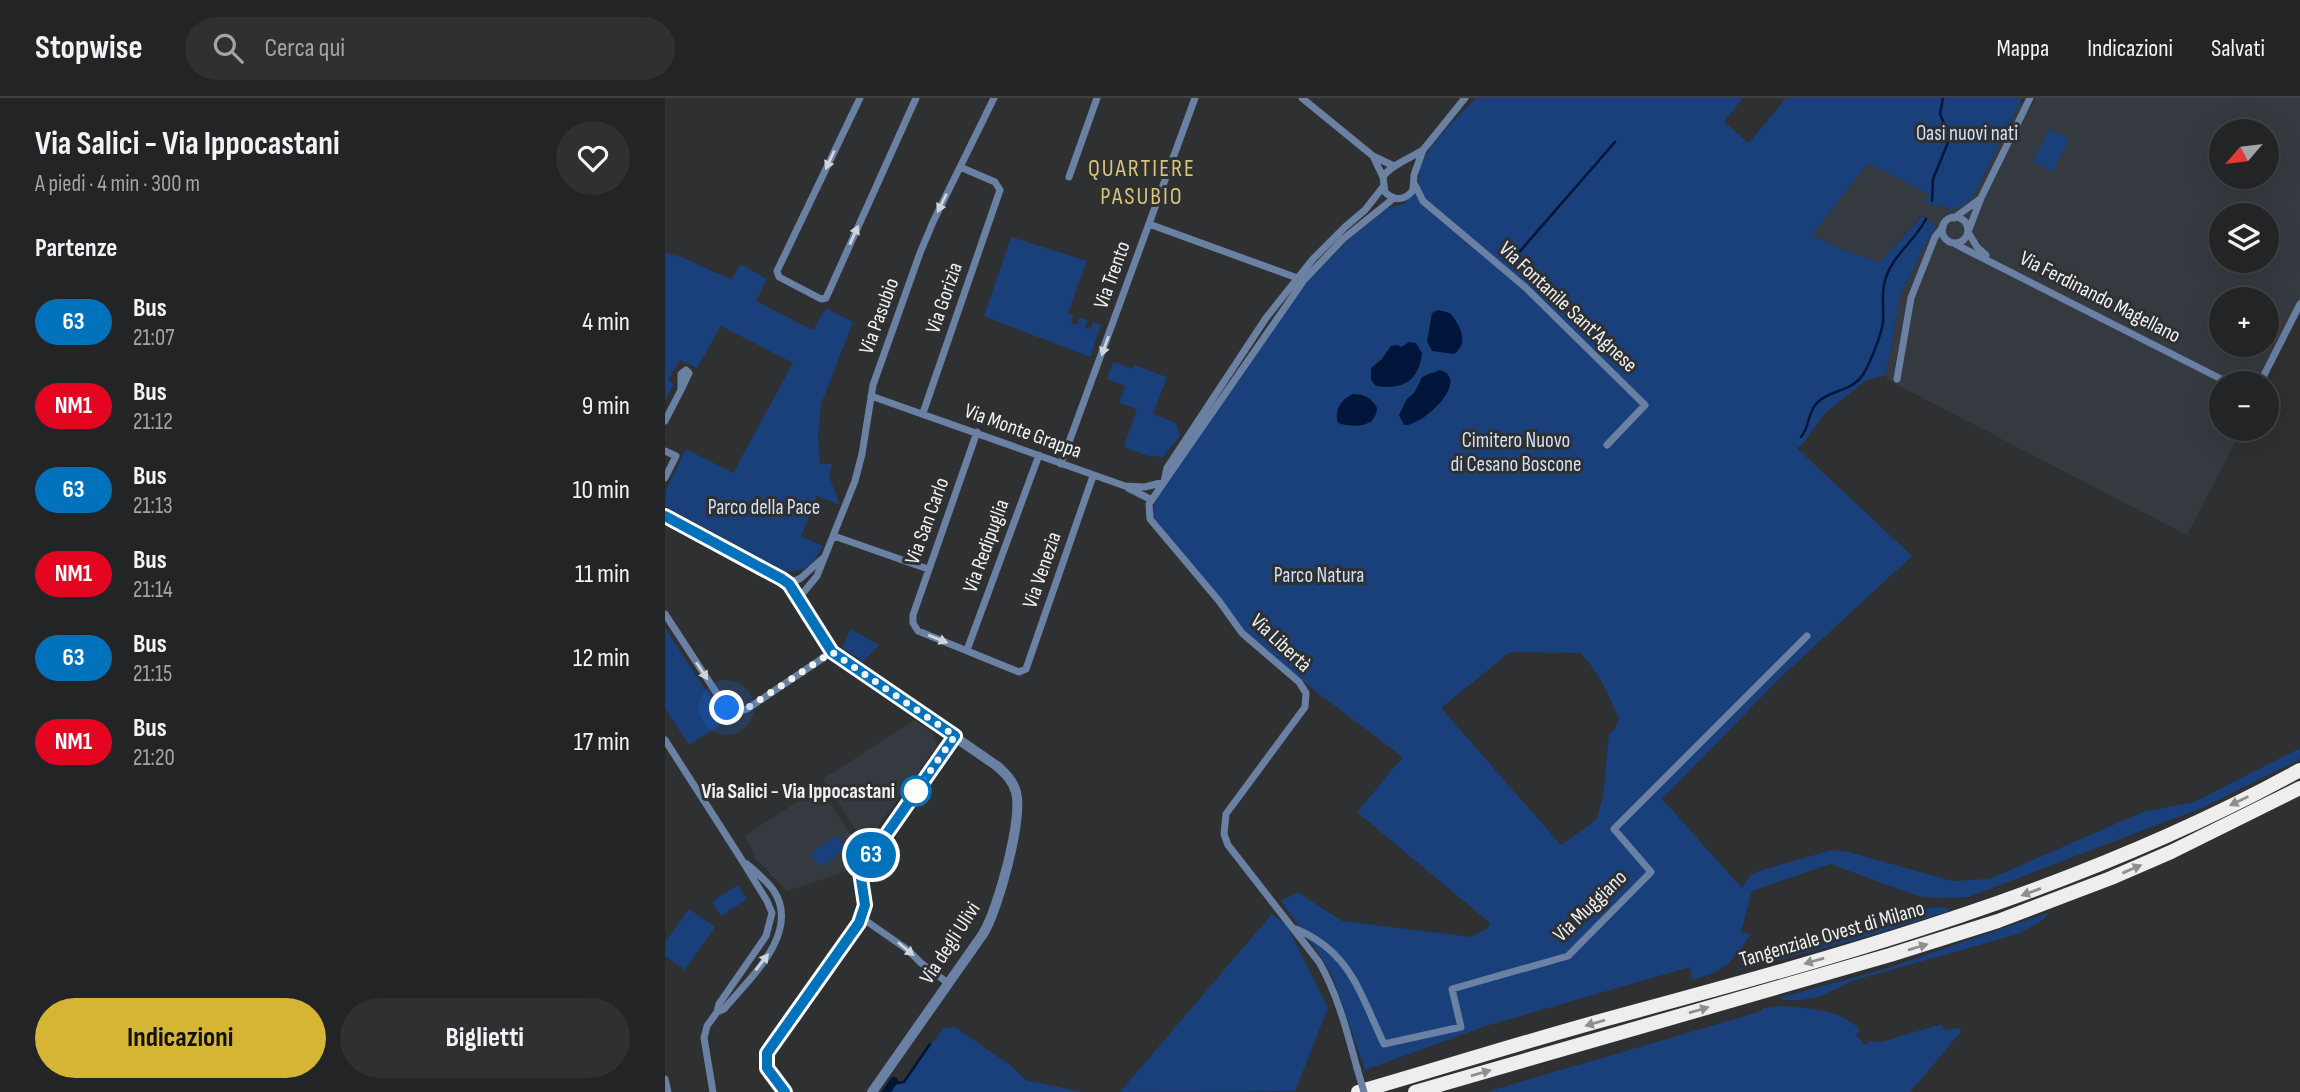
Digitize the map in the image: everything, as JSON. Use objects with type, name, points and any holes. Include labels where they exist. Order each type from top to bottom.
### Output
[{"type":"highway","name":"Tangenziale Ovest di Milano","points":[[1358,1092],[1861,948],[1986,908],[2072,876],[2185,828],[2300,770]]},
{"type":"highway","name":"Tangenziale Ovest di Milano","points":[[1415,1092],[1999,921],[2171,852],[2300,788]]},
{"type":"street","points":[[860,98],[777,271],[779,277],[821,299],[826,298],[916,98]]},
{"type":"street","name":"Via Pasubio","points":[[798,599],[817,576],[855,481],[876,376],[920,253],[994,98]]},
{"type":"street","points":[[1069,177],[1097,98]]},
{"type":"street","name":"Via Trento","points":[[1061,464],[1195,98]]},
{"type":"street","points":[[1302,98],[1373,156],[1408,168],[1414,175]]},
{"type":"street","points":[[1423,201],[1415,185],[1414,175],[1423,150],[1465,98]]},
{"type":"street","points":[[1931,251],[1952,242],[1963,241],[2029,100]]},
{"type":"street","points":[[1383,177],[1387,170],[1423,150]]},
{"type":"street","points":[[1125,486],[1152,500],[1185,439],[1266,318],[1337,235],[1365,210],[1383,187],[1383,177],[1373,156]]},
{"type":"street","name":"Via Gorizia","points":[[923,413],[999,195],[1000,187],[995,181],[960,167]]},
{"type":"street","points":[[1405,198],[1415,185]]},
{"type":"street","points":[[1383,187],[1394,198]]},
{"type":"street","points":[[1301,279],[1343,239],[1394,198],[1423,201]]},
{"type":"street","points":[[1897,379],[1911,298],[1935,237],[1947,221],[1981,198]]},
{"type":"street","name":"Via Fontanile Sant'Agnese","points":[[1423,201],[1539,301],[1645,405],[1607,445]]},
{"type":"street","points":[[1954,218],[1965,221],[1968,232]]},
{"type":"street","points":[[1149,224],[1301,279]]},
{"type":"street","points":[[1943,227],[1943,235],[1952,242]]},
{"type":"street","name":"Via Ferdinando Magellano","points":[[1968,232],[1977,247],[1992,260]]},
{"type":"street","name":"Via Ferdinando Magellano","points":[[1952,242],[2209,373]]},
{"type":"street","points":[[2266,371],[2300,304]]},
{"type":"street","points":[[665,421],[681,390]]},
{"type":"street","name":"Via Monte Grappa","points":[[871,396],[1125,486],[1145,487],[1164,482]]},
{"type":"street","name":"Via San Carlo","points":[[967,650],[918,631],[913,623],[913,615],[977,432]]},
{"type":"street","points":[[665,450],[676,456],[665,478]]},
{"type":"street","name":"Via Redipuglia","points":[[967,650],[1039,455]]},
{"type":"street","name":"Via Venezia","points":[[967,650],[1019,672],[1025,669],[1093,476]]},
{"type":"street","name":"Via Libertà","points":[[1152,500],[1148,511],[1150,519],[1161,535],[1219,601],[1242,633],[1299,681],[1306,693],[1305,707],[1230,807],[1223,821],[1224,834],[1229,845],[1275,904]]},
{"type":"street","points":[[665,516],[773,572],[789,584],[832,652],[955,736],[860,872],[865,905],[862,918],[767,1053],[767,1068],[785,1092]]},
{"type":"street","points":[[834,536],[927,569]]},
{"type":"street","points":[[789,584],[801,578],[825,556]]},
{"type":"street","points":[[665,614],[725,706],[733,711],[747,709],[832,652]]},
{"type":"street","name":"Via Muggiano","points":[[1295,929],[1315,937],[1346,965],[1384,1044],[1461,1027],[1452,989],[1568,956],[1651,872],[1614,829],[1807,636]]},
{"type":"street","name":"Via degli Ulivi","points":[[871,1092],[983,934],[997,908],[1016,821],[1017,796],[1012,782],[1003,771],[955,736]]},
{"type":"street","points":[[665,740],[740,857],[772,913],[766,936],[719,1004],[708,1026],[704,1038],[712,1092]]},
{"type":"street","points":[[717,1012],[724,1009],[769,953],[781,925],[782,909],[775,894],[740,857]]},
{"type":"street","name":"Via Muggiano","points":[[1275,904],[1330,981],[1364,1092]]},
{"type":"street","points":[[862,918],[908,950],[948,983]]},
{"type":"street","points":[[665,1079],[668,1092]]},
{"type":"shaded area","points":[[2036,98],[2300,98],[2300,313],[2279,355],[2279,287],[2209,287],[2209,357],[2278,357],[2271,371],[2209,371],[2209,441],[2236,441],[2187,535],[1888,380],[1886,375],[1900,297],[1920,252],[1932,233],[1921,216],[1880,262],[1841,249],[1812,235],[1868,163],[1930,194],[1926,202],[1933,206],[1973,197],[2020,101],[2031,107]]},
{"type":"shaded area","points":[[1438,310],[1450,313],[1460,328],[1462,345],[1454,354],[1432,351],[1427,341],[1432,313]]},
{"type":"shaded area","points":[[1409,342],[1416,343],[1422,353],[1413,377],[1402,385],[1376,386],[1371,380],[1371,368],[1391,346],[1401,347]]},
{"type":"shaded area","points":[[1440,370],[1448,375],[1450,383],[1441,402],[1422,419],[1404,425],[1399,415],[1407,399],[1415,392],[1422,377]]},
{"type":"shaded area","points":[[1353,394],[1372,401],[1377,408],[1376,415],[1363,425],[1338,423],[1337,413],[1340,406]]},
{"type":"shaded area","points":[[914,720],[933,733],[937,746],[865,844],[823,779]]},
{"type":"shaded area","points":[[805,797],[829,802],[861,851],[847,871],[787,891],[753,856],[755,854],[744,836]]},
{"type":"green space","points":[[1476,98],[1743,98],[1724,122],[1749,143],[1786,98],[2022,98],[1973,197],[1963,206],[1949,210],[1941,203],[1938,207],[1926,203],[1929,194],[1868,163],[1812,235],[1841,249],[1880,262],[1922,216],[1936,226],[1900,297],[1886,375],[1866,380],[1824,414],[1803,444],[1797,448],[1912,556],[1782,676],[1662,799],[1742,888],[1751,875],[1759,871],[1832,850],[1849,852],[1952,881],[1989,879],[2143,812],[2194,802],[2300,748],[2300,759],[2204,807],[1969,897],[1918,896],[1830,864],[1752,891],[1741,932],[1751,934],[1722,969],[1692,980],[1690,967],[1486,1026],[1365,1070],[1332,976],[1281,901],[1297,892],[1342,921],[1471,937],[1488,928],[1490,923],[1357,812],[1403,757],[1252,639],[1155,522],[1152,511],[1161,490],[1306,282],[1346,242],[1387,208],[1404,204],[1419,185],[1419,173],[1430,149]],"holes":[[[1391,346],[1400,347],[1403,385],[1396,385],[1376,362],[1381,360]],[[1431,372],[1447,394],[1424,418],[1411,395]],[[1361,394],[1369,398],[1377,408],[1372,422],[1347,425],[1353,395]],[[1510,652],[1580,653],[1598,676],[1619,719],[1609,734],[1603,798],[1596,820],[1561,845],[1441,708]]]},
{"type":"green space","points":[[2049,129],[2069,139],[2053,172],[2033,162]]},
{"type":"green space","points":[[1011,237],[1087,261],[1068,313],[1073,315],[1071,323],[1077,325],[1080,317],[1087,320],[1085,328],[1091,329],[1093,322],[1101,325],[1090,357],[984,316]]},
{"type":"green space","name":"Parco della Pace","points":[[665,253],[682,257],[732,280],[740,264],[767,279],[756,301],[813,330],[826,308],[853,322],[821,404],[818,437],[820,464],[832,464],[829,476],[840,505],[817,496],[801,536],[823,546],[813,562],[805,568],[786,572],[665,506],[666,490],[686,449],[733,473],[793,363],[721,326],[697,368],[680,360],[668,380],[674,384],[665,400]]},
{"type":"green space","points":[[1113,362],[1133,369],[1134,365],[1167,377],[1153,414],[1176,423],[1180,436],[1162,458],[1124,447],[1137,409],[1119,403],[1125,386],[1107,379]]},
{"type":"green space","points":[[665,628],[726,721],[689,745],[665,708]]},
{"type":"green space","points":[[851,629],[879,645],[863,662],[842,647]]},
{"type":"green space","points":[[837,835],[846,849],[820,867],[810,853]]},
{"type":"green space","points":[[738,885],[747,899],[721,916],[712,902]]},
{"type":"green space","points":[[1948,908],[1949,911],[1862,938],[1732,972],[1747,965],[1895,923],[1918,910]]},
{"type":"green space","points":[[689,909],[715,927],[685,970],[665,956],[665,943]]},
{"type":"green space","points":[[2050,912],[2041,921],[2018,934],[1855,980],[1821,996],[1803,1000],[1782,1000],[1782,997],[1885,969]]},
{"type":"green space","points":[[1272,914],[1287,926],[1328,1008],[1295,1091],[1120,1092]]},
{"type":"green space","points":[[1782,1006],[1813,1009],[1843,1017],[1860,1030],[1856,1035],[1865,1045],[1870,1041],[1881,1042],[1942,1024],[1944,1030],[1960,1028],[1961,1032],[1910,1092],[1486,1092],[1749,1015],[1763,1008]]},
{"type":"green space","points":[[955,1027],[1010,1065],[1026,1080],[1082,1092],[891,1092],[897,1084],[904,1083],[943,1028]]},
{"type":"waterway","points":[[1932,201],[1933,179],[1949,140],[1940,114],[1943,98]]},
{"type":"waterway","points":[[1514,258],[1615,142]]},
{"type":"waterway","points":[[1801,437],[1816,404],[1821,399],[1847,388],[1864,373],[1882,327],[1885,280],[1899,255],[1926,219]]},
{"type":"waterway","points":[[894,1081],[904,1082],[930,1044]]},
{"type":"waterway","points":[[886,1092],[894,1081]]},
{"type":"bus line","name":"63","points":[[665,516],[773,572],[789,584],[832,652],[955,736],[860,872],[865,905],[859,923],[767,1053],[765,1062],[769,1074],[785,1092]]},
{"type":"place","name":"Via Salici - Via Ippocastani","points":[[916,791]]},
{"type":"district","name":"QUARTIERE PASUBIO","points":[[1142,182]]},
{"type":"route","points":[[727,708],[734,712],[743,711],[832,652],[955,736],[916,791]]},
{"type":"park label","name":"Oasi nuovi nati","points":[[1967,133]]},
{"type":"park label","name":"Cimitero Nuovo di Cesano Boscone","points":[[1516,452]]},
{"type":"park label","name":"Parco Natura","points":[[1319,575]]}]
